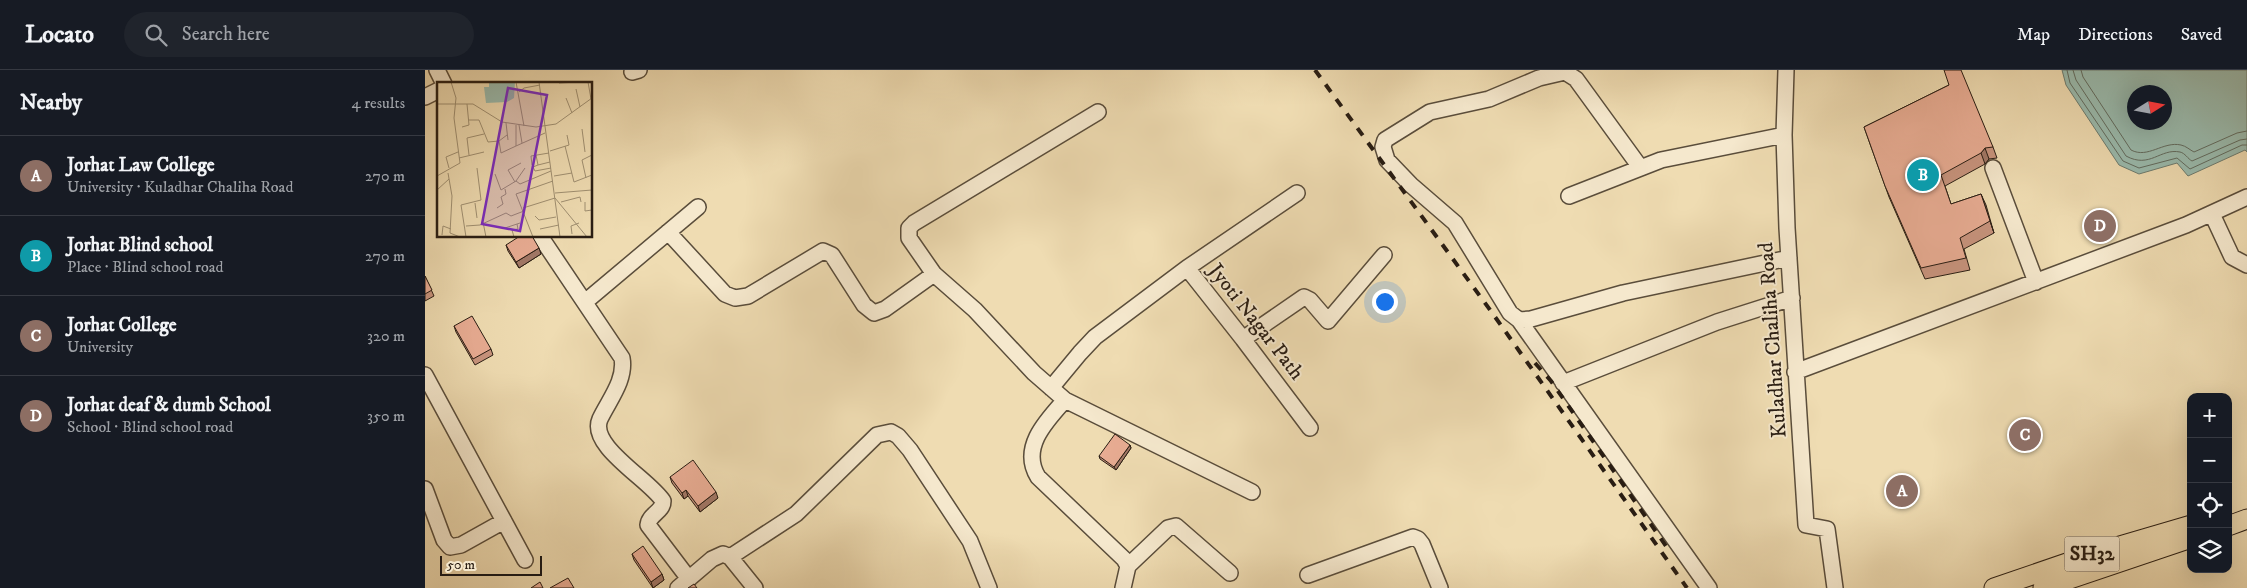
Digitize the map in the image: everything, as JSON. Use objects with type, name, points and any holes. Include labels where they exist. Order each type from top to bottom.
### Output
[{"type":"main road","points":[[2232,512],[2247,507]]},
{"type":"main road","points":[[2232,525],[2247,519]]},
{"type":"main road","name":"SH32","points":[[1994,588],[2099,552],[2187,526]]},
{"type":"main road","points":[[2232,534],[2247,529]]},
{"type":"main road","points":[[2043,588],[2187,539]]},
{"type":"main road","points":[[2069,588],[2187,548]]},
{"type":"street","points":[[437,70],[443,82]]},
{"type":"street","name":"Kuladhar Chaliha Road","points":[[1787,70],[1784,135],[1789,258],[1806,525],[1827,529],[1835,588]]},
{"type":"street","points":[[1640,167],[1576,79],[1565,72],[1538,74],[1489,100],[1430,112],[1385,140],[1383,147],[1387,160],[1411,185],[1455,223],[1510,312],[1519,320],[1709,588]]},
{"type":"street","points":[[425,97],[437,91]]},
{"type":"street","points":[[1098,112],[909,228],[909,238],[934,274],[981,316],[1065,400],[1252,492]]},
{"type":"street","points":[[1569,196],[1640,167],[1687,154],[1784,135]]},
{"type":"street","points":[[1993,168],[2036,282]]},
{"type":"street","points":[[1187,268],[1297,193]]},
{"type":"street","points":[[1795,372],[2212,214],[2247,196]]},
{"type":"street","points":[[585,302],[698,207]]},
{"type":"street","points":[[2212,214],[2232,257],[2247,265]]},
{"type":"street","points":[[668,232],[725,294],[735,298],[747,296],[823,252],[832,255],[864,305],[874,313],[885,309],[934,274]]},
{"type":"street","points":[[541,238],[623,358],[624,367],[599,422],[598,431],[607,447],[663,501],[662,507],[650,518],[648,525],[684,583],[717,556],[723,554],[729,557],[755,588]]},
{"type":"street","points":[[1243,338],[1303,297],[1310,300],[1328,321],[1384,255]]},
{"type":"street","points":[[1519,320],[1531,319],[1663,283],[1789,258]]},
{"type":"street","name":"Jyoti Nagar Path","points":[[1051,388],[1095,337],[1187,268],[1243,338],[1310,428]]},
{"type":"street","points":[[1563,383],[1717,322],[1792,298]]},
{"type":"street","points":[[425,375],[525,560]]},
{"type":"street","points":[[1065,400],[1046,421],[1039,434],[1030,458],[1033,470],[1038,477],[1124,559],[1128,566]]},
{"type":"street","points":[[729,557],[796,514],[877,435],[891,432],[898,436],[910,450],[970,541],[989,588]]},
{"type":"street","points":[[425,489],[444,540],[450,547],[461,544],[504,521]]},
{"type":"street","points":[[1123,588],[1128,566],[1168,528],[1176,526],[1230,573]]},
{"type":"street","points":[[1309,575],[1413,537],[1418,538],[1440,588]]},
{"type":"water","points":[[2062,70],[2247,70],[2247,152],[2245,150],[2188,176],[2177,163],[2139,174],[2119,165],[2066,85]]},
{"type":"building","points":[[1944,70],[1961,70],[1993,147],[1985,148],[1981,153],[1941,175],[1951,204],[1981,194],[1990,221],[1960,238],[1966,258],[1921,268],[1885,186],[1864,127],[1949,85]]},
{"type":"building","points":[[517,238],[533,238],[539,248],[516,262],[506,245]]},
{"type":"building","points":[[425,276],[432,290],[425,294]]},
{"type":"building","points":[[472,316],[491,349],[473,359],[454,326]]},
{"type":"building","points":[[1115,434],[1130,445],[1114,467],[1099,456]]},
{"type":"building","points":[[693,460],[716,492],[698,506],[686,490],[682,493],[670,477]]},
{"type":"building","points":[[643,546],[662,574],[651,582],[632,554]]},
{"type":"building","points":[[568,578],[574,588],[550,588]]},
{"type":"building","points":[[540,582],[543,588],[531,588]]},
{"type":"building","points":[[694,584],[697,588],[688,588]]},
{"type":"railway","points":[[1315,70],[1493,314],[1687,588]]},
{"type":"railway","points":[[1535,363],[1551,381],[1666,546]]},
{"type":"place","name":"Jorhat Blind school","points":[[1923,175]]},
{"type":"place","name":"Jorhat deaf & dumb School","points":[[2100,226]]},
{"type":"place","name":"Jorhat College","points":[[2025,435]]},
{"type":"place","name":"Jorhat Law College","points":[[1902,491]]}]
